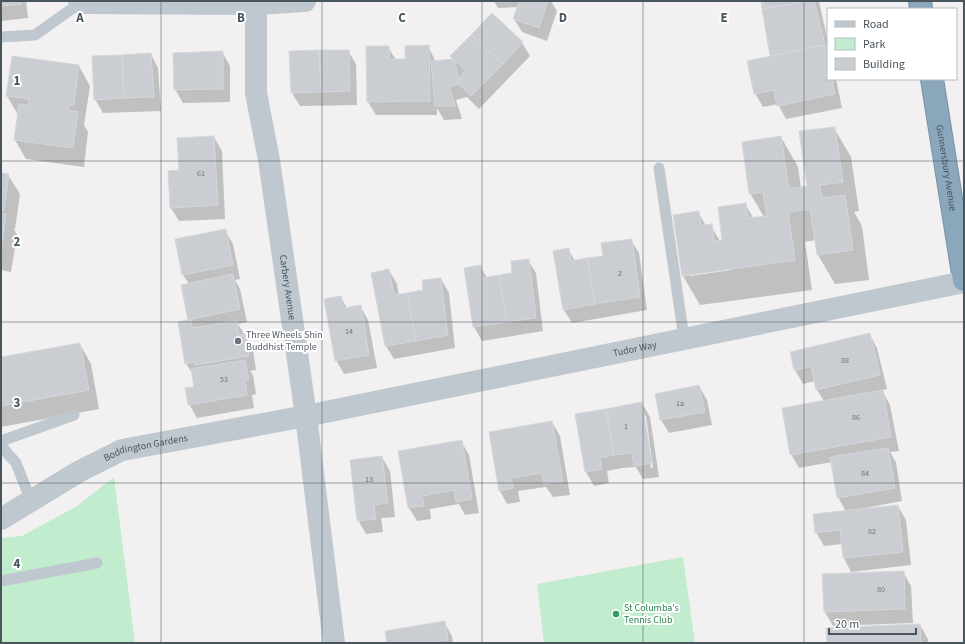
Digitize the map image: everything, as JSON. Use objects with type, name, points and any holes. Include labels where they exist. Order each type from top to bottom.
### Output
[{"type":"highway","name":"Gunnersbury Avenue","points":[[932,80],[964,281]]},
{"type":"street","points":[[80,2],[256,4],[305,1]]},
{"type":"street","name":"Carbery Avenue","points":[[256,4],[256,93],[269,160],[306,416],[334,643]]},
{"type":"street","name":"Tudor Way","points":[[306,416],[964,281]]},
{"type":"street","name":"Boddington Gardens","points":[[1,519],[80,471],[122,450],[306,416]]},
{"type":"lane","points":[[1,37],[35,35],[80,2]]},
{"type":"lane","points":[[659,168],[684,338]]},
{"type":"lane","points":[[1,441],[74,415]]},
{"type":"lane","points":[[1,446],[16,463],[31,501]]},
{"type":"lane","points":[[1,581],[97,564]]},
{"type":"green space","points":[[114,477],[135,643],[1,643],[1,538],[22,536],[77,506]]},
{"type":"green space","name":"St Columba's Tennis Club","points":[[683,557],[695,643],[544,643],[537,584]]},
{"type":"building","points":[[1,1],[21,1],[21,4],[1,6]]},
{"type":"building","points":[[519,1],[548,1],[539,28],[513,19]]},
{"type":"building","points":[[761,1],[808,1],[762,9]]},
{"type":"building","points":[[814,1],[825,45],[770,56],[762,9]]},
{"type":"building","points":[[492,13],[523,42],[503,64],[471,35]]},
{"type":"building","points":[[471,35],[503,64],[471,96],[457,82],[465,70],[450,56]]},
{"type":"building","points":[[429,45],[430,101],[367,102],[366,46],[389,46],[389,59],[405,59],[405,46]]},
{"type":"building","points":[[825,45],[827,54],[827,80],[832,80],[835,94],[777,106],[774,90],[754,94],[747,61]]},
{"type":"building","points":[[319,50],[349,50],[350,91],[321,92]]},
{"type":"building","points":[[319,50],[321,92],[291,93],[289,51]]},
{"type":"building","points":[[223,51],[223,89],[174,90],[173,53]]},
{"type":"building","points":[[151,53],[154,97],[124,98],[122,55]]},
{"type":"building","points":[[122,55],[124,98],[94,100],[92,56]]},
{"type":"building","points":[[12,56],[79,65],[74,105],[69,105],[68,110],[78,112],[73,148],[14,140],[19,104],[28,105],[29,99],[6,96]]},
{"type":"building","points":[[454,59],[459,79],[457,82],[459,84],[449,86],[455,106],[435,106],[431,61]]},
{"type":"building","points":[[835,127],[843,182],[820,185],[822,198],[845,195],[853,250],[817,255],[810,209],[788,212],[795,260],[682,276],[673,215],[699,211],[701,226],[712,224],[714,241],[722,240],[718,207],[746,203],[748,218],[767,216],[763,192],[749,194],[742,142],[781,136],[789,189],[807,186],[799,131]]},
{"type":"building","points":[[214,136],[218,205],[170,208],[168,171],[179,170],[177,138]]},
{"type":"building","points":[[1,173],[9,174],[4,210],[1,210]]},
{"type":"building","points":[[1,214],[6,214],[1,250]]},
{"type":"building","points":[[226,229],[233,265],[182,275],[175,239]]},
{"type":"building","points":[[632,239],[640,297],[595,304],[587,258],[603,256],[601,243]]},
{"type":"building","points":[[569,248],[571,261],[587,258],[595,304],[563,310],[553,251]]},
{"type":"building","points":[[529,259],[536,318],[507,322],[499,275],[512,273],[511,261]]},
{"type":"building","points":[[481,265],[483,278],[499,275],[507,322],[473,327],[464,268]]},
{"type":"building","points":[[389,269],[394,295],[407,293],[416,341],[385,346],[371,273]]},
{"type":"building","points":[[233,274],[240,309],[188,320],[181,285]]},
{"type":"building","points":[[441,278],[448,335],[416,341],[407,293],[423,290],[422,280]]},
{"type":"building","points":[[341,296],[344,308],[361,305],[369,355],[335,361],[324,299]]},
{"type":"building","points":[[191,319],[192,328],[237,321],[239,335],[245,334],[249,356],[195,365],[195,362],[185,364],[178,322]]},
{"type":"building","points":[[870,333],[880,375],[816,390],[811,367],[794,370],[790,352]]},
{"type":"building","points":[[80,343],[89,390],[1,406],[1,357]]},
{"type":"building","points":[[245,360],[249,380],[245,381],[247,395],[188,405],[185,388],[194,387],[191,369]]},
{"type":"building","points":[[699,385],[705,412],[660,420],[655,394]]},
{"type":"building","points":[[883,390],[891,437],[790,455],[782,408]]},
{"type":"building","points":[[642,402],[652,463],[634,466],[632,453],[614,455],[606,409]]},
{"type":"building","points":[[606,409],[614,455],[600,458],[602,469],[585,472],[575,414]]},
{"type":"building","points":[[552,421],[563,481],[544,484],[542,473],[511,478],[513,488],[499,491],[489,432]]},
{"type":"building","points":[[462,440],[472,499],[456,502],[454,490],[422,496],[424,506],[408,508],[398,451]]},
{"type":"building","points":[[888,448],[895,488],[837,498],[830,457]]},
{"type":"building","points":[[382,456],[388,503],[374,505],[376,519],[357,521],[350,460]]},
{"type":"building","points":[[898,505],[903,552],[843,558],[840,530],[815,533],[813,514]]},
{"type":"building","points":[[904,571],[905,609],[824,612],[822,574]]},
{"type":"building","points":[[445,621],[448,640],[436,643],[387,643],[385,631]]},
{"type":"building","points":[[920,624],[921,643],[827,643],[826,628]]},
{"type":"place","name":"Three Wheels Shin Buddhist Temple","points":[[238,341]]},
{"type":"place","name":"St Columba's Tennis Club","points":[[616,614]]}]
